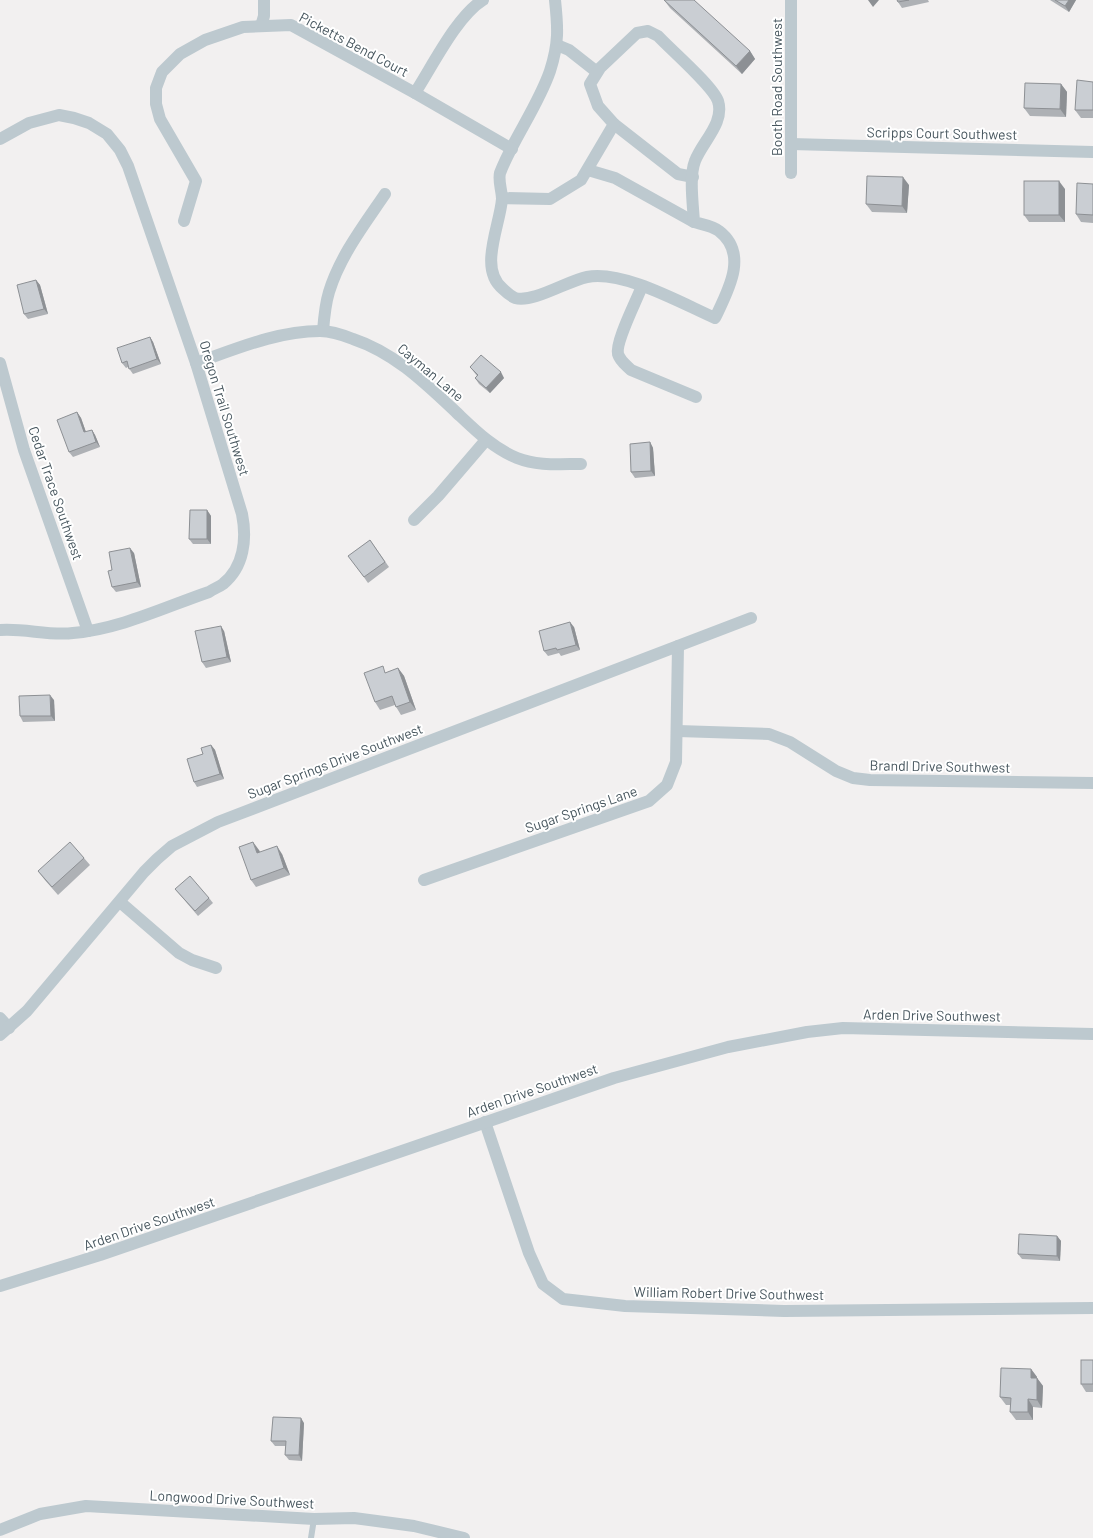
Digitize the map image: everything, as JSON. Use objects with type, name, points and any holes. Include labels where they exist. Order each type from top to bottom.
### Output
[{"type":"street","points":[[261,26],[264,16],[264,0]]},
{"type":"street","points":[[415,93],[461,19],[472,7],[483,0]]},
{"type":"street","points":[[556,0],[558,36],[550,73],[500,175],[502,198],[490,260],[496,284],[513,297],[526,299],[586,277],[605,276],[642,286],[715,318],[732,281],[735,268],[735,255],[731,243],[718,229],[694,222],[615,178],[588,170]]},
{"type":"street","name":"Booth Road Southwest","points":[[790,173],[791,0]]},
{"type":"street","name":"Picketts Bend Court","points":[[184,221],[196,181],[160,119],[156,104],[156,88],[162,72],[180,54],[205,40],[243,27],[290,25],[415,93],[512,149]]},
{"type":"street","points":[[693,177],[678,174],[614,124],[598,106],[590,84],[600,68],[636,33],[648,31],[658,36],[711,89],[718,100],[720,112],[694,162],[694,222]]},
{"type":"street","points":[[557,45],[569,50],[597,72]]},
{"type":"street","name":"Oregon Trail Southwest","points":[[0,139],[30,123],[59,115],[89,123],[106,134],[120,150],[128,166],[196,363],[246,532],[242,554],[236,568],[223,584],[209,592],[115,625],[88,631],[70,634],[14,629],[0,630]]},
{"type":"street","points":[[502,198],[550,199],[581,180],[614,124]]},
{"type":"street","name":"Scripps Court Southwest","points":[[791,144],[1093,152]]},
{"type":"street","points":[[323,331],[328,294],[336,272],[346,253],[385,194]]},
{"type":"street","points":[[642,286],[618,343],[618,353],[622,362],[631,370],[696,397]]},
{"type":"street","name":"Cayman Lane","points":[[196,363],[275,336],[303,331],[323,331],[362,342],[398,360],[486,440],[518,458],[549,465],[581,464]]},
{"type":"street","name":"Cedar Trace Southwest","points":[[0,363],[24,450],[88,631]]},
{"type":"street","points":[[414,520],[438,496],[486,440]]},
{"type":"street","name":"Sugar Springs Drive Southwest","points":[[4,1032],[26,1011],[144,872],[172,846],[218,822],[751,618]]},
{"type":"street","name":"Sugar Springs Lane","points":[[424,880],[648,801],[667,785],[676,762],[678,646]]},
{"type":"street","name":"Brandl Drive Southwest","points":[[678,732],[769,734],[790,742],[836,771],[853,778],[870,780],[1093,783]]},
{"type":"street","points":[[120,902],[179,953],[192,960],[216,968]]},
{"type":"street","points":[[0,1018],[4,1032]]},
{"type":"street","name":"Arden Drive Southwest","points":[[0,1286],[100,1256],[624,1075],[728,1047],[807,1032],[843,1028],[1093,1034]]},
{"type":"street","name":"William Robert Drive Southwest","points":[[485,1122],[529,1253],[543,1284],[563,1300],[624,1306],[784,1311],[1093,1308]]},
{"type":"street","name":"Longwood Drive Southwest","points":[[0,1530],[40,1514],[86,1506],[314,1519],[354,1518],[414,1526],[464,1538]]},
{"type":"lane","points":[[311,1538],[314,1519]]},
{"type":"building","points":[[664,0],[694,0],[750,51],[736,66]]},
{"type":"building","points":[[1055,0],[1069,0],[1065,6]]},
{"type":"building","points":[[1077,80],[1093,82],[1093,110],[1075,110]]},
{"type":"building","points":[[1025,83],[1061,84],[1060,109],[1024,108]]},
{"type":"building","points":[[867,176],[903,177],[902,206],[866,204]]},
{"type":"building","points":[[1024,181],[1059,181],[1059,215],[1024,215]]},
{"type":"building","points":[[1077,183],[1093,184],[1093,215],[1076,214]]},
{"type":"building","points":[[36,280],[44,309],[24,314],[17,285]]},
{"type":"building","points":[[150,337],[157,359],[129,369],[127,361],[122,363],[117,348]]},
{"type":"building","points":[[481,355],[501,372],[486,388],[475,378],[478,375],[470,367]]},
{"type":"building","points":[[77,412],[84,432],[92,430],[96,442],[69,452],[57,420]]},
{"type":"building","points":[[650,442],[651,471],[631,472],[630,444]]},
{"type":"building","points":[[190,510],[207,510],[207,539],[189,539]]},
{"type":"building","points":[[370,540],[385,562],[364,577],[348,556]]},
{"type":"building","points":[[130,548],[137,582],[112,587],[108,571],[112,570],[109,552]]},
{"type":"building","points":[[570,622],[576,645],[544,651],[539,631]]},
{"type":"building","points":[[221,626],[227,657],[202,662],[195,631]]},
{"type":"building","points":[[383,666],[385,673],[398,668],[410,702],[396,707],[392,696],[375,702],[364,673]]},
{"type":"building","points":[[50,695],[51,716],[20,716],[19,696]]},
{"type":"building","points":[[211,745],[220,774],[194,782],[187,759],[203,754],[201,748]]},
{"type":"building","points":[[70,842],[84,858],[52,887],[38,871]]},
{"type":"building","points":[[253,842],[257,853],[277,846],[284,868],[251,880],[239,847]]},
{"type":"building","points":[[190,876],[209,898],[195,911],[175,889]]},
{"type":"building","points":[[1019,1234],[1057,1236],[1057,1256],[1018,1254]]},
{"type":"building","points":[[1081,1360],[1093,1360],[1093,1384],[1081,1384]]},
{"type":"building","points":[[1001,1368],[1031,1369],[1031,1378],[1037,1378],[1037,1400],[1028,1399],[1028,1412],[1010,1412],[1011,1398],[1000,1397]]},
{"type":"building","points":[[273,1417],[301,1418],[299,1455],[285,1455],[286,1441],[271,1441]]}]
